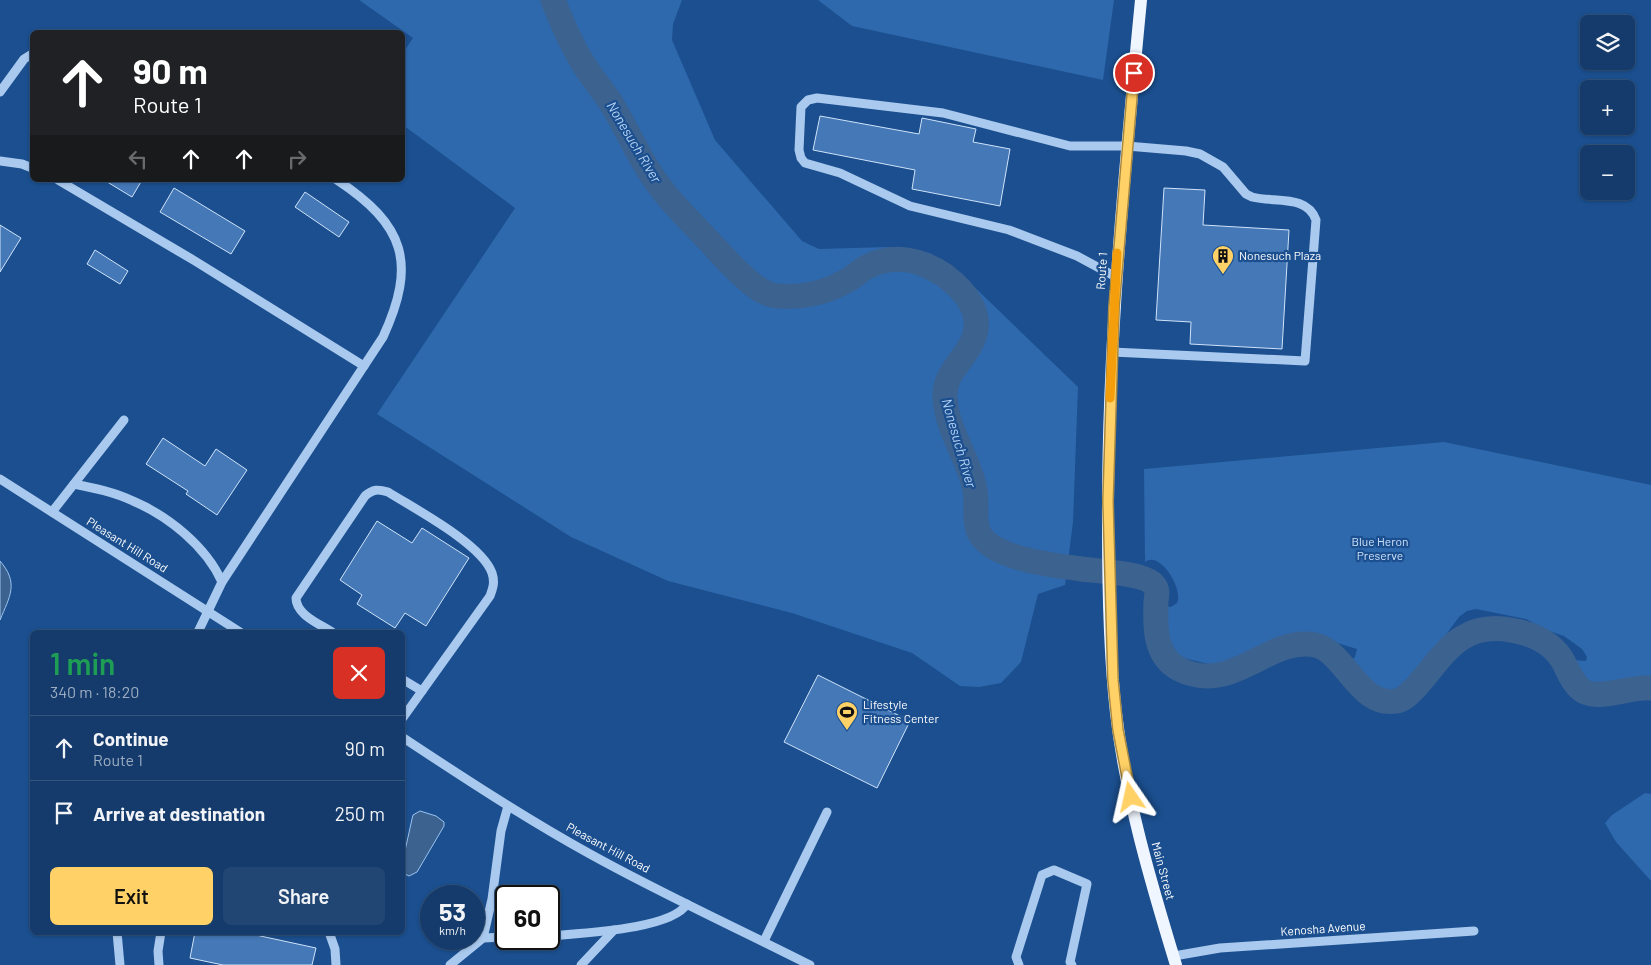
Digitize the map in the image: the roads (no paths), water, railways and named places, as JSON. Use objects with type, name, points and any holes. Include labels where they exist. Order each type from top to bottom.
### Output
[{"type":"main road","name":"Route 1","points":[[1110,604],[1108,447],[1112,352],[1116,276],[1141,0]]},
{"type":"main road","name":"Main Street","points":[[1110,604],[1114,688],[1121,746],[1143,853],[1175,961]]},
{"type":"street","points":[[0,92],[24,59],[30,55]]},
{"type":"street","points":[[1112,352],[1305,361],[1316,220],[1311,209],[1303,204],[1257,198],[1246,194],[1223,166],[1200,154],[1171,149],[1127,146],[1070,146],[943,114],[817,98],[808,100],[801,107],[799,150],[801,158],[805,163],[840,173],[910,206],[1009,230],[1076,256],[1116,276]]},
{"type":"street","points":[[0,161],[30,167]]},
{"type":"street","points":[[61,182],[195,261],[364,366]]},
{"type":"street","points":[[199,630],[222,582],[383,337],[394,314],[400,285],[401,256],[398,244],[386,222],[373,208],[340,182]]},
{"type":"street","points":[[52,512],[124,420]]},
{"type":"street","name":"Pleasant Hill Road","points":[[0,479],[237,630]]},
{"type":"street","points":[[74,484],[115,494],[152,510],[198,547],[214,565],[222,582]]},
{"type":"street","points":[[329,630],[301,612],[296,606],[296,598],[365,496],[378,489],[388,492],[464,541],[482,557],[492,573],[494,585],[490,596],[405,715]]},
{"type":"street","points":[[405,680],[422,691]]},
{"type":"street","name":"Pleasant Hill Road","points":[[405,739],[508,806],[591,855],[810,965]]},
{"type":"street","points":[[485,929],[492,899],[501,831],[508,806]]},
{"type":"street","points":[[764,941],[827,812]]},
{"type":"street","points":[[1019,965],[1016,957],[1042,875],[1054,870],[1087,884],[1070,962],[1072,965]]},
{"type":"street","points":[[560,935],[614,930],[648,924],[682,912],[687,904]]},
{"type":"street","points":[[581,965],[614,930]]},
{"type":"street","name":"Kenosha Avenue","points":[[1175,961],[1220,948],[1474,931]]},
{"type":"street","points":[[117,935],[120,965]]},
{"type":"street","points":[[159,965],[158,951],[161,935]]},
{"type":"street","points":[[330,935],[335,949],[336,965]]},
{"type":"street","points":[[450,965],[468,950]]},
{"type":"waterway","name":"Nonesuch River","points":[[553,0],[576,52],[611,103],[644,164],[657,183],[675,206],[731,265],[756,287],[776,296],[813,294],[837,286],[875,263],[896,259],[916,262],[935,269],[960,289],[967,297],[975,315],[975,335],[947,382],[945,397],[949,420],[974,485],[977,527],[982,538],[992,546],[1022,558],[1054,565],[1131,575],[1149,581],[1157,591],[1156,630],[1160,648],[1171,663],[1179,669],[1198,675],[1216,675],[1233,671],[1281,649],[1298,645],[1315,645],[1326,649],[1335,657],[1362,688],[1372,696],[1383,701],[1396,701],[1404,698],[1411,692],[1455,643],[1479,631],[1493,629],[1511,630],[1528,634],[1543,641],[1556,651],[1571,677],[1581,690],[1585,692],[1608,694],[1651,688]]},
{"type":"place","name":"Nonesuch Plaza","points":[[1223,275]]},
{"type":"place","name":"Lifestyle Fitness Center","points":[[847,731]]},
{"type":"park label","name":"Blue Heron Preserve","points":[[1380,549]]}]
